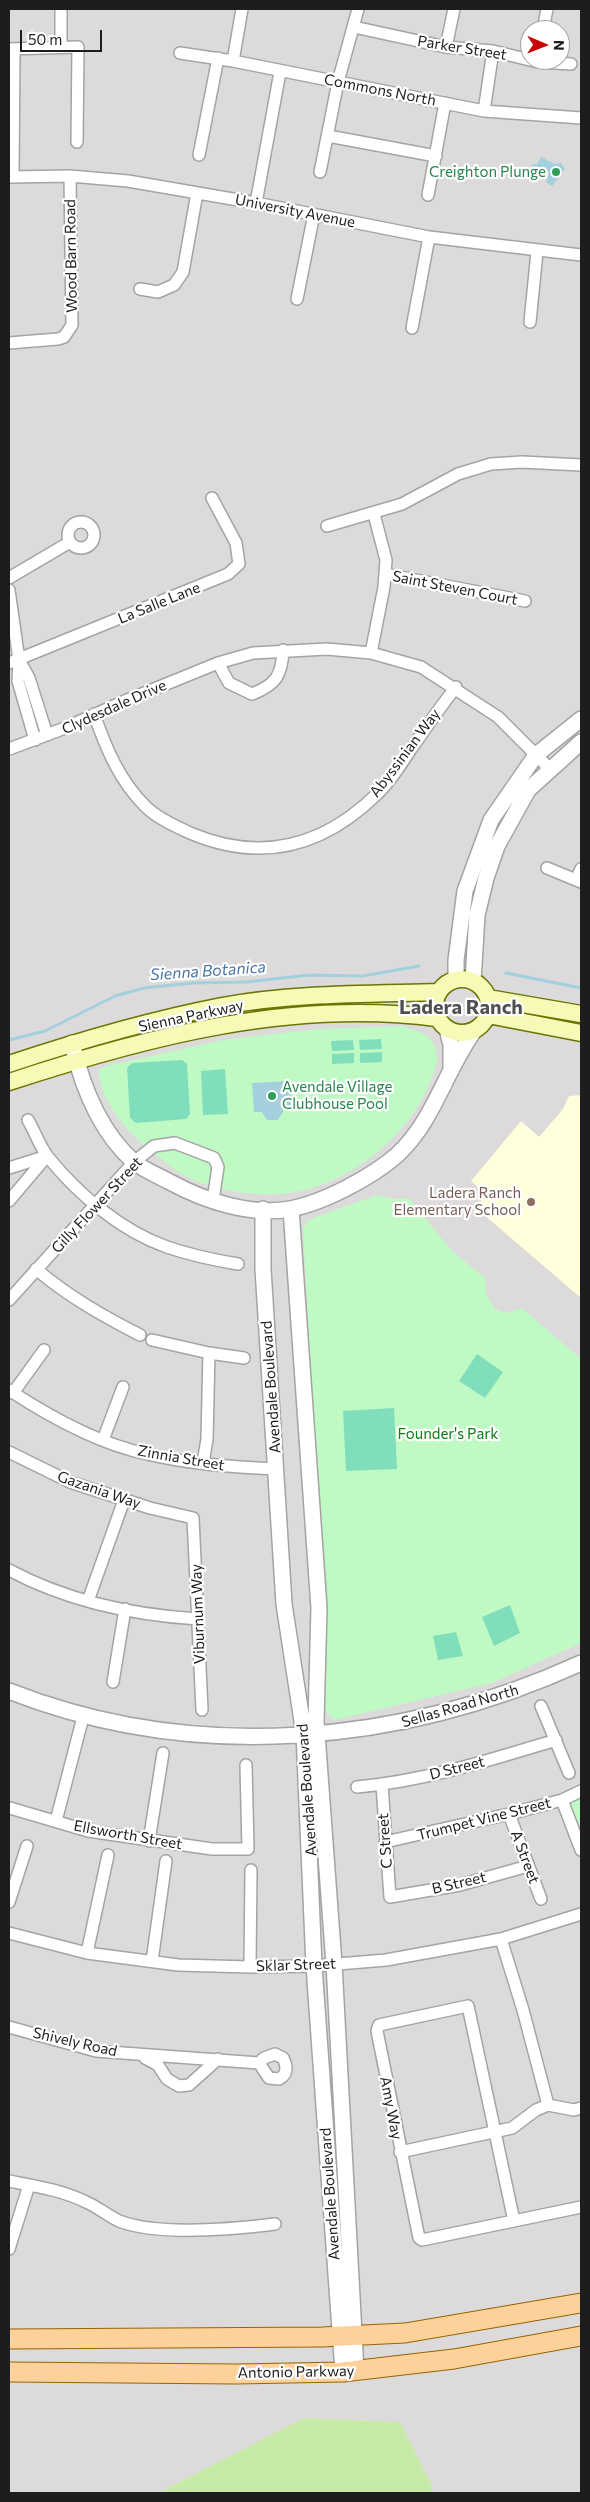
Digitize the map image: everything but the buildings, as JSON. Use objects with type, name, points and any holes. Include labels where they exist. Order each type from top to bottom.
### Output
[{"type":"main road","points":[[442,1024],[434,1010],[438,992],[446,984],[456,979],[473,981],[485,991],[488,998],[488,1015],[485,1021],[474,1031]]},
{"type":"main road","name":"Sienna Parkway","points":[[9,1064],[72,1043],[223,1006],[334,995],[438,992]]},
{"type":"main road","points":[[488,998],[581,1014]]},
{"type":"main road","name":"Sienna Parkway","points":[[9,1082],[150,1040],[210,1027],[307,1015],[378,1013],[442,1024],[460,1034],[474,1031]]},
{"type":"main road","points":[[488,1015],[581,1033]]},
{"type":"main road","points":[[9,2339],[405,2333],[581,2303]]},
{"type":"main road","name":"Antonio Parkway","points":[[9,2372],[236,2374],[349,2372],[454,2359],[581,2336]]},
{"type":"street","points":[[61,9],[61,47]]},
{"type":"street","points":[[233,61],[242,9]]},
{"type":"street","points":[[320,172],[338,82],[358,9]]},
{"type":"street","points":[[446,47],[454,9]]},
{"type":"street","name":"Parker Street","points":[[354,27],[446,47],[493,51],[520,57]]},
{"type":"street","points":[[11,177],[11,49],[78,47],[77,142]]},
{"type":"street","points":[[484,111],[493,51]]},
{"type":"street","name":"Commons North","points":[[180,53],[218,58],[280,72],[484,111],[581,118]]},
{"type":"street","points":[[200,154],[218,58]]},
{"type":"street","points":[[256,203],[280,72]]},
{"type":"street","points":[[428,195],[445,103]]},
{"type":"street","points":[[328,136],[436,156]]},
{"type":"street","name":"University Avenue","points":[[11,177],[70,176],[128,181],[256,203],[429,237],[537,252],[581,255]]},
{"type":"street","name":"Wood Barn Road","points":[[9,343],[58,339],[64,337],[72,325],[70,176]]},
{"type":"street","points":[[140,289],[158,292],[174,285],[183,272],[198,193]]},
{"type":"street","points":[[297,299],[314,214]]},
{"type":"street","points":[[412,328],[429,237]]},
{"type":"street","points":[[530,322],[537,252]]},
{"type":"street","points":[[327,526],[374,514],[402,504],[458,474],[491,464],[522,462],[581,465]]},
{"type":"street","name":"La Salle Lane","points":[[14,661],[228,574],[238,564],[236,543],[212,498]]},
{"type":"street","points":[[371,653],[386,560],[374,514]]},
{"type":"street","points":[[9,578],[70,542]]},
{"type":"street","name":"Saint Steven Court","points":[[385,574],[525,601]]},
{"type":"street","points":[[9,590],[14,661],[35,740]]},
{"type":"street","name":"Clydesdale Drive","points":[[9,749],[35,740],[218,663],[253,653],[327,649],[371,653],[421,667],[498,717],[550,769]]},
{"type":"street","points":[[218,663],[229,683],[252,694],[265,689],[276,680],[282,667],[283,650]]},
{"type":"street","points":[[14,661],[29,678],[47,735]]},
{"type":"street","name":"Abyssinian Way","points":[[94,714],[110,759],[146,807],[170,824],[205,839],[235,846],[266,850],[292,845],[328,832],[378,794],[456,688]]},
{"type":"street","points":[[456,979],[456,960],[465,891],[491,820],[536,755],[581,719]]},
{"type":"street","points":[[473,981],[477,915],[486,878],[497,846],[528,790],[581,742]]},
{"type":"street","points":[[547,868],[578,881],[581,868]]},
{"type":"street","points":[[442,1024],[451,1045],[451,1068]]},
{"type":"street","points":[[72,1043],[76,1061],[98,1115],[134,1162],[194,1195],[234,1206],[262,1209],[291,1209],[364,1180],[410,1143],[424,1123],[440,1094],[451,1068],[474,1031]]},
{"type":"street","points":[[28,1120],[47,1156],[95,1205],[140,1235],[166,1247],[204,1258],[238,1264]]},
{"type":"street","name":"Gilly Flower Street","points":[[9,1300],[134,1162],[160,1144],[175,1143],[214,1158],[218,1167],[213,1200]]},
{"type":"street","points":[[9,1168],[47,1156]]},
{"type":"street","points":[[9,1201],[47,1156]]},
{"type":"street","name":"Avendale Boulevard","points":[[262,1209],[263,1269],[284,1604],[310,1734],[334,1964],[349,2372]]},
{"type":"street","name":"Avendale Boulevard","points":[[291,1209],[319,1608],[310,1734],[314,1966],[348,2335]]},
{"type":"street","points":[[36,1270],[64,1293],[96,1313],[140,1335]]},
{"type":"street","points":[[152,1340],[209,1353],[244,1358]]},
{"type":"street","points":[[11,1391],[44,1350]]},
{"type":"street","points":[[203,1463],[207,1438],[209,1353]]},
{"type":"street","points":[[104,1440],[123,1387]]},
{"type":"street","name":"Zinnia Street","points":[[11,1391],[34,1406],[104,1440],[146,1454],[203,1463],[276,1469]]},
{"type":"street","name":"Gazania Way","points":[[9,1452],[70,1482],[124,1500],[194,1518]]},
{"type":"street","points":[[88,1602],[124,1500]]},
{"type":"street","name":"Viburnum Way","points":[[194,1518],[202,1710]]},
{"type":"street","points":[[9,1570],[88,1602],[163,1617],[198,1619]]},
{"type":"street","points":[[112,1682],[124,1609]]},
{"type":"street","name":"Sellas Road North","points":[[9,1691],[83,1717],[136,1728],[201,1735],[310,1734],[378,1727],[446,1713],[539,1682],[581,1663]]},
{"type":"street","points":[[541,1706],[569,1773]]},
{"type":"street","points":[[56,1821],[83,1717]]},
{"type":"street","name":"D Street","points":[[356,1788],[382,1785],[462,1768],[556,1740]]},
{"type":"street","points":[[149,1841],[163,1753]]},
{"type":"street","name":"Ellsworth Street","points":[[10,1808],[88,1831],[212,1849],[248,1849],[246,1765]]},
{"type":"street","name":"C Street","points":[[382,1785],[384,1842],[390,1896]]},
{"type":"street","name":"Trumpet Vine Street","points":[[384,1842],[509,1814],[562,1800],[581,1791]]},
{"type":"street","points":[[562,1800],[581,1850]]},
{"type":"street","name":"A Street","points":[[509,1814],[541,1899]]},
{"type":"street","points":[[9,1902],[27,1846]]},
{"type":"street","points":[[87,1953],[108,1855]]},
{"type":"street","points":[[152,1961],[166,1861]]},
{"type":"street","name":"B Street","points":[[390,1896],[460,1885],[528,1866]]},
{"type":"street","points":[[250,1967],[251,1870]]},
{"type":"street","name":"Sklar Street","points":[[9,1933],[87,1953],[178,1965],[314,1966],[386,1960],[502,1940],[581,1914]]},
{"type":"street","points":[[502,1940],[548,2105],[574,2110],[581,2108]]},
{"type":"street","name":"Amy Way","points":[[495,2132],[468,2006],[379,2025],[377,2028],[400,2152],[495,2132],[512,2128],[536,2110],[548,2105]]},
{"type":"street","name":"Shively Road","points":[[9,2027],[96,2051],[141,2056],[218,2059],[259,2063]]},
{"type":"street","name":"Shively Road","points":[[141,2056],[158,2065],[167,2079],[179,2086],[189,2086],[218,2059]]},
{"type":"street","points":[[495,2132],[514,2221]]},
{"type":"street","points":[[400,2152],[418,2236],[422,2240],[581,2207]]},
{"type":"street","points":[[9,2181],[58,2191],[86,2202],[120,2221],[158,2228],[227,2230],[275,2224]]},
{"type":"street","points":[[9,2249],[29,2185]]},
{"type":"shaded area","points":[[9,9],[581,9],[581,2493],[432,2493],[432,2486],[400,2422],[304,2418],[158,2493],[9,2493]]},
{"type":"shaded area","name":"Ladera Ranch Elementary School","points":[[581,1095],[581,1298],[476,1208],[486,1195],[471,1181],[521,1121],[539,1137],[563,1109],[569,1096]]},
{"type":"green space","points":[[403,1026],[427,1036],[433,1042],[437,1052],[430,1082],[420,1103],[389,1142],[370,1158],[349,1172],[326,1183],[303,1190],[279,1194],[255,1194],[215,1187],[190,1179],[136,1138],[118,1117],[100,1083],[98,1070],[106,1066],[223,1040],[318,1029]]},
{"type":"green space","points":[[381,1039],[382,1049],[360,1050],[359,1040]]},
{"type":"green space","points":[[353,1040],[354,1050],[332,1051],[331,1041]]},
{"type":"green space","points":[[382,1052],[382,1062],[360,1063],[360,1053]]},
{"type":"green space","points":[[354,1053],[354,1063],[332,1064],[332,1054]]},
{"type":"green space","points":[[182,1060],[187,1064],[190,1114],[186,1119],[136,1123],[130,1118],[127,1068],[132,1063]]},
{"type":"green space","points":[[225,1069],[228,1114],[203,1115],[201,1071]]},
{"type":"green space","name":"Founder's Park","points":[[377,1195],[395,1199],[409,1198],[451,1250],[486,1279],[485,1291],[495,1309],[506,1313],[522,1308],[581,1359],[581,1643],[492,1683],[334,1720],[325,1710],[326,1648],[303,1229],[308,1220]]},
{"type":"green space","points":[[477,1354],[503,1372],[485,1398],[459,1381]]},
{"type":"green space","points":[[394,1408],[397,1469],[346,1471],[343,1411]]},
{"type":"green space","points":[[510,1605],[520,1633],[494,1646],[482,1617]]},
{"type":"green space","points":[[456,1632],[463,1656],[438,1660],[433,1636]]},
{"type":"green space","points":[[581,1796],[581,1838],[565,1804]]},
{"type":"green space","points":[[304,2418],[400,2422],[432,2486],[432,2493],[158,2493]]},
{"type":"water","name":"Creighton Plunge","points":[[541,157],[555,164],[561,163],[565,169],[552,186],[546,182],[549,173],[547,170],[543,171],[541,177],[532,176],[532,164],[537,164]]},
{"type":"water","name":"Avendale Village Clubhouse Pool","points":[[290,1081],[292,1110],[284,1110],[278,1120],[267,1120],[262,1112],[254,1112],[252,1083]]},
{"type":"waterway","name":"Sienna Botanica","points":[[9,1040],[45,1031],[115,996],[144,988],[193,983],[246,982],[309,975],[363,976],[419,966]]},
{"type":"waterway","name":"Sienna Botanica","points":[[506,973],[581,988]]},
{"type":"place","name":"Creighton Plunge","points":[[556,172]]},
{"type":"place","name":"Avendale Village Clubhouse Pool","points":[[272,1096]]},
{"type":"place","name":"Ladera Ranch Elementary School","points":[[531,1202]]},
{"type":"district","name":"Ladera Ranch","points":[[461,1007]]}]
